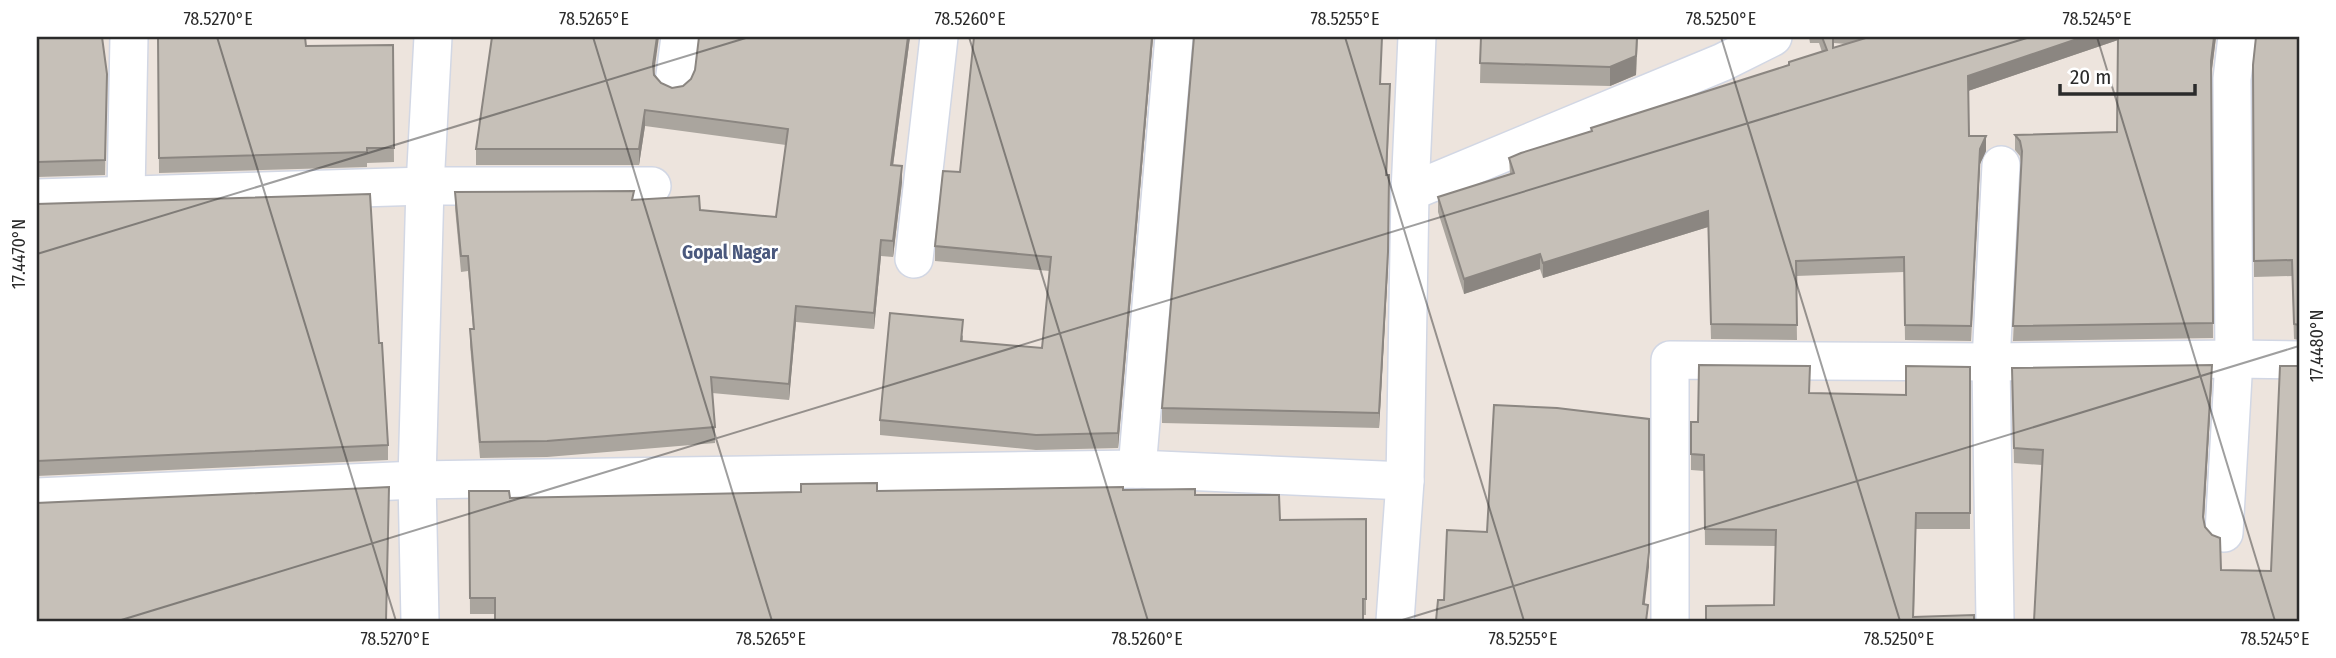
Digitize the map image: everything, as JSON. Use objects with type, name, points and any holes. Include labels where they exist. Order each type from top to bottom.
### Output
[{"type":"street","points":[[126,194],[130,37]]},
{"type":"street","points":[[420,621],[417,480],[425,186],[433,37]]},
{"type":"street","points":[[674,83],[680,37]]},
{"type":"street","points":[[914,259],[939,37]]},
{"type":"street","points":[[1137,469],[1174,37]]},
{"type":"street","points":[[1395,621],[1405,481],[1410,192],[1417,37]]},
{"type":"street","points":[[1410,192],[1724,49],[1773,37]]},
{"type":"street","points":[[2224,533],[2234,359],[2232,79],[2237,37]]},
{"type":"street","points":[[1995,621],[1991,362],[2000,165]]},
{"type":"street","points":[[37,198],[425,186],[652,186]]},
{"type":"street","points":[[1670,621],[1670,360],[2299,360]]},
{"type":"street","points":[[37,498],[417,480],[1137,469],[1405,481]]},
{"type":"building","points":[[37,37],[102,37],[107,74],[105,160],[37,162]]},
{"type":"building","points":[[158,37],[305,37],[306,46],[393,45],[394,148],[367,148],[367,152],[159,158]]},
{"type":"building","points":[[492,37],[657,37],[654,75],[661,83],[672,88],[683,86],[691,79],[695,70],[699,37],[908,37],[891,165],[902,166],[893,241],[881,240],[874,313],[796,306],[789,384],[711,377],[715,427],[547,441],[480,442],[470,329],[474,329],[468,256],[461,256],[455,192],[634,191],[632,200],[699,196],[700,210],[776,217],[788,129],[645,110],[639,149],[476,149]]},
{"type":"building","points":[[974,37],[1152,37],[1118,433],[1036,435],[880,420],[890,313],[963,320],[961,341],[1042,348],[1051,257],[935,246],[943,171],[960,172]]},
{"type":"building","points":[[1194,37],[1382,37],[1380,84],[1390,84],[1386,175],[1389,175],[1388,252],[1379,413],[1162,408]]},
{"type":"building","points":[[1481,37],[1637,37],[1636,56],[1610,67],[1480,63]]},
{"type":"building","points":[[1822,37],[1833,37],[1833,48],[1869,37],[2083,37],[1968,76],[1969,136],[1986,136],[1980,149],[1971,326],[1905,325],[1904,257],[1796,261],[1797,325],[1711,324],[1708,211],[1543,263],[1540,254],[1464,279],[1438,197],[1514,173],[1509,158],[1521,153],[1827,50]]},
{"type":"building","points":[[2118,37],[2214,37],[2211,61],[2213,323],[2013,326],[2022,151],[2020,141],[2015,135],[2117,132]]},
{"type":"building","points":[[2256,37],[2299,37],[2299,325],[2294,324],[2292,260],[2254,261],[2253,65]]},
{"type":"building","points":[[370,194],[388,445],[37,461],[37,204]]},
{"type":"building","points":[[1699,365],[1810,366],[1809,393],[1906,395],[1906,366],[1970,367],[1970,513],[1916,513],[1913,617],[1974,615],[1974,621],[1706,621],[1706,606],[1774,605],[1776,530],[1705,529],[1704,455],[1691,454],[1691,422],[1698,422]]},
{"type":"building","points":[[2212,365],[2203,517],[2205,527],[2212,535],[2220,538],[2221,570],[2271,571],[2280,366],[2299,366],[2299,621],[2034,621],[2043,450],[2014,448],[2012,368]]},
{"type":"building","points":[[1494,405],[1557,408],[1649,419],[1649,552],[1643,604],[1648,605],[1646,621],[1436,621],[1438,600],[1444,600],[1447,530],[1487,532]]},
{"type":"building","points":[[877,483],[877,491],[1123,487],[1123,490],[1195,489],[1195,495],[1279,495],[1280,520],[1366,519],[1366,599],[1363,599],[1363,621],[495,621],[495,598],[470,598],[469,491],[509,491],[510,498],[801,492],[801,484]]},
{"type":"building","points":[[389,487],[386,621],[37,621],[37,503]]},
{"type":"district","name":"Gopal Nagar","points":[[730,252]]}]
